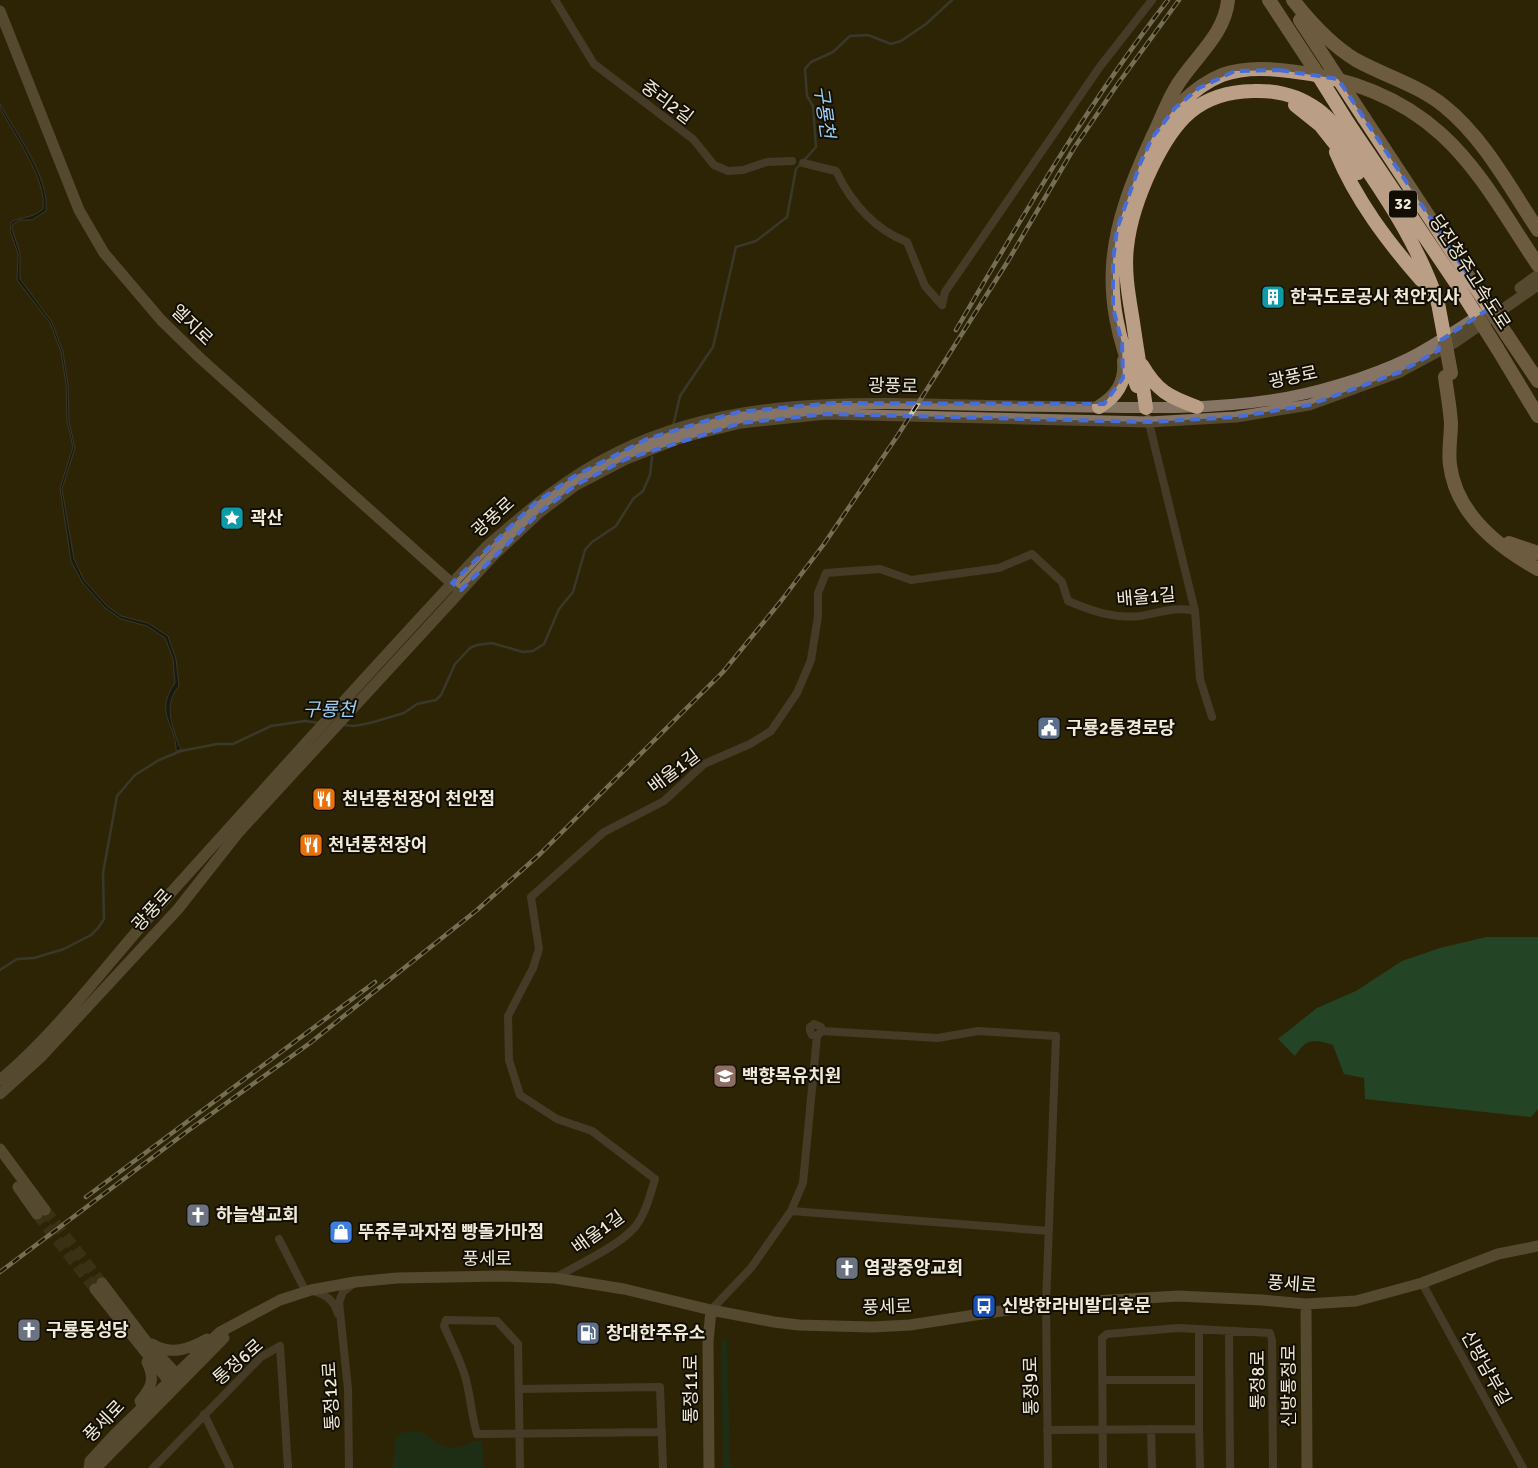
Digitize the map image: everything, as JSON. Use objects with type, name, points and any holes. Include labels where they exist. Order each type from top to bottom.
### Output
[{"type":"highway","points":[[1099,407],[1111,398],[1121,384],[1124,364],[1122,342],[1113,301],[1114,244],[1128,198],[1152,138],[1179,82],[1220,29],[1227,10],[1228,0]]},
{"type":"highway","name":"당진청주고속도로","points":[[1287,0],[1538,381]]},
{"type":"highway","points":[[1293,0],[1312,24],[1343,51],[1426,94],[1456,117],[1481,146],[1538,230]]},
{"type":"highway","name":"당진청주고속도로","points":[[1270,1],[1348,122],[1458,286],[1538,416]]},
{"type":"highway","points":[[1152,138],[1175,108],[1199,88],[1222,76],[1255,69],[1331,76],[1370,89],[1393,100],[1426,121],[1466,162],[1504,215],[1538,256]]},
{"type":"highway","points":[[1257,90],[1277,96],[1299,107],[1329,136],[1362,178],[1395,228],[1435,307]]},
{"type":"highway","points":[[1146,408],[1125,264],[1130,226],[1146,180],[1168,135],[1191,111],[1220,95],[1257,90],[1283,93],[1297,98],[1319,110],[1333,124],[1366,168],[1409,233],[1435,307],[1448,375],[1451,424],[1449,460],[1458,493],[1475,520],[1502,544],[1538,570]]},
{"type":"highway","points":[[1526,243],[1538,265]]},
{"type":"highway","points":[[1122,342],[1146,408]]},
{"type":"highway","points":[[1139,360],[1149,378],[1161,391],[1177,400],[1197,407]]},
{"type":"highway","points":[[1475,520],[1517,547],[1538,553]]},
{"type":"main road","name":"엘지로","points":[[0,11],[79,210],[104,252],[161,320],[194,352],[456,587]]},
{"type":"main road","name":"광풍로","points":[[0,1080],[20,1063],[82,997],[156,909],[311,740],[336,719],[456,587],[486,547],[536,503],[573,477],[617,452],[647,439],[709,420],[747,411],[833,403],[1146,408],[1197,407],[1272,400],[1321,389],[1365,376],[1408,359],[1447,336],[1538,275]]},
{"type":"main road","name":"광풍로","points":[[456,587],[540,512],[576,485],[626,459],[680,438],[741,423],[826,414],[1149,422],[1236,417],[1309,405],[1400,372],[1454,343],[1538,285]]},
{"type":"main road","name":"광풍로","points":[[0,1094],[21,1077],[178,909],[238,833],[323,741],[336,719]]},
{"type":"main road","points":[[0,1100],[21,1077]]},
{"type":"main road","points":[[0,1149],[41,1212],[0,1161]]},
{"type":"main road","name":"풍세로","points":[[96,1468],[220,1332],[280,1300],[309,1291],[355,1282],[397,1278],[483,1276],[555,1278],[624,1289],[711,1310],[799,1325],[872,1327],[910,1325],[1046,1304],[1178,1296],[1306,1304],[1356,1301],[1422,1283],[1498,1254],[1538,1246]]},
{"type":"main road","points":[[99,1286],[143,1344],[175,1380]]},
{"type":"main road","name":"신방통정로","points":[[1306,1304],[1306,1468]]},
{"type":"main road","name":"통정11로","points":[[709,1468],[708,1342],[711,1310]]},
{"type":"main road","name":"풍세로","points":[[89,1468],[90,1461],[122,1426],[239,1323]]},
{"type":"main road","points":[[143,1344],[181,1351],[220,1332]]},
{"type":"main road","points":[[122,1426],[150,1386],[152,1374],[143,1344]]},
{"type":"street","name":"중리2길","points":[[554,0],[594,64],[693,140],[714,165],[728,171],[743,170],[767,162],[792,161]]},
{"type":"street","points":[[803,163],[836,171],[844,188],[877,225],[894,237],[907,242],[925,286],[942,305],[945,292],[950,284],[1099,68],[1152,0]]},
{"type":"street","name":"배울1길","points":[[1146,408],[1194,611],[1200,679],[1212,717]]},
{"type":"street","name":"배울1길","points":[[555,1278],[607,1248],[634,1228],[645,1210],[655,1179],[592,1131],[557,1119],[520,1095],[508,1060],[508,1016],[533,968],[539,949],[531,897],[604,832],[664,801],[704,764],[750,744],[771,731],[798,693],[811,660],[818,616],[818,593],[826,573],[880,569],[911,580],[999,568],[1032,554],[1062,582],[1068,601],[1102,615],[1139,616],[1183,608],[1194,611]]},
{"type":"street","name":"통정9로","points":[[791,1211],[803,1183],[820,1034],[938,1038],[978,1031],[1056,1036],[1046,1304],[1048,1468]]},
{"type":"street","points":[[711,1310],[750,1268],[791,1211],[1048,1231]]},
{"type":"street","points":[[279,1239],[309,1291],[325,1295],[332,1301],[341,1323]]},
{"type":"street","points":[[341,1323],[339,1302],[344,1292],[355,1282]]},
{"type":"street","name":"신방남부길","points":[[1422,1283],[1523,1468]]},
{"type":"street","points":[[520,1468],[520,1435],[518,1389],[518,1344],[497,1321],[446,1320],[444,1326],[463,1369],[468,1386],[471,1414],[477,1434],[520,1435],[662,1432]]},
{"type":"street","name":"통정12로","points":[[341,1323],[348,1389],[349,1468]]},
{"type":"street","name":"통정8로","points":[[1102,1468],[1101,1342],[1107,1334],[1160,1328],[1266,1332],[1272,1336],[1273,1468]]},
{"type":"street","points":[[1199,1330],[1200,1468]]},
{"type":"street","name":"통정8로","points":[[1229,1331],[1230,1468]]},
{"type":"street","name":"통정6로","points":[[153,1468],[261,1357],[280,1346],[288,1468]]},
{"type":"street","points":[[1102,1380],[1199,1380]]},
{"type":"street","points":[[518,1389],[660,1387],[663,1468]]},
{"type":"street","points":[[204,1414],[230,1468]]},
{"type":"street","points":[[1047,1430],[1199,1430]]},
{"type":"street","points":[[1151,1430],[1152,1468]]},
{"type":"highlighted area","points":[[1279,70],[1338,79],[1490,308],[1438,342],[1439,350],[1400,372],[1309,405],[1236,417],[1149,422],[826,414],[741,423],[626,459],[576,485],[540,512],[461,590],[452,583],[535,503],[573,477],[647,439],[709,420],[739,412],[833,403],[1104,404],[1123,378],[1122,343],[1113,308],[1113,261],[1117,229],[1140,164],[1152,138],[1175,108],[1199,88],[1235,71]]},
{"type":"green space","points":[[1486,937],[1538,937],[1538,1109],[1531,1117],[1365,1099],[1364,1078],[1344,1074],[1333,1045],[1315,1041],[1307,1043],[1295,1056],[1278,1039],[1317,1008],[1356,991],[1402,961],[1440,948]]},
{"type":"green space","points":[[727,1338],[730,1468],[723,1468],[721,1342]]},
{"type":"green space","points":[[416,1431],[442,1445],[452,1448],[482,1441],[484,1468],[393,1468],[395,1438],[402,1433]]},
{"type":"water","points":[[0,104],[37,170],[46,198],[46,211],[32,220],[20,220],[13,224],[12,229],[20,253],[20,279],[52,322],[63,352],[68,384],[69,421],[75,448],[62,489],[74,559],[84,580],[107,606],[121,616],[148,623],[168,636],[176,659],[179,686],[171,700],[170,708],[174,730],[179,746],[182,749],[176,751],[166,711],[169,693],[175,683],[173,659],[165,638],[147,626],[121,619],[105,608],[82,582],[71,561],[60,488],[73,447],[67,421],[66,384],[61,352],[50,323],[17,280],[18,254],[10,231],[11,222],[34,215],[43,209],[43,197],[35,171],[0,108]]},
{"type":"waterway","name":"구룡천","points":[[673,426],[680,396],[713,347],[736,247],[756,241],[787,217],[796,169],[816,147],[813,106],[807,96],[805,69],[811,62],[833,52],[850,36],[868,35],[891,44],[901,41],[926,24],[952,0]]},
{"type":"waterway","name":"구룡천","points":[[341,725],[354,726],[370,723],[404,713],[417,704],[436,700],[441,695],[455,664],[470,648],[477,645],[492,643],[523,652],[533,651],[544,644],[559,609],[573,592],[585,550],[592,542],[616,526],[633,499],[643,491],[650,475],[652,457]]},
{"type":"waterway","name":"구룡천","points":[[0,970],[17,959],[34,958],[64,949],[91,935],[98,928],[104,919],[103,873],[117,796],[135,775],[159,760],[181,751],[217,744],[233,744],[271,726],[305,721],[319,723]]},
{"type":"tunnel","points":[[45,1210],[102,1283]]},
{"type":"tunnel","points":[[37,1214],[95,1289]]},
{"type":"railway","points":[[956,330],[1031,203],[1083,120],[1110,79],[1168,0]]},
{"type":"railway","points":[[0,1272],[189,1130],[310,1043],[477,910],[540,854],[723,672],[781,601],[824,544],[898,435],[1008,261],[1074,148],[1179,0]]},
{"type":"railway","points":[[86,1197],[375,982]]},
{"type":"place","name":"한국도로공사 천안지사","points":[[1273,297]]},
{"type":"place","name":"곽산","points":[[232,518]]},
{"type":"place","name":"구룡2통경로당","points":[[1049,728]]},
{"type":"place","name":"천년풍천장어 천안점","points":[[324,799]]},
{"type":"place","name":"천년풍천장어","points":[[311,845]]},
{"type":"place","name":"백향목유치원","points":[[725,1076]]},
{"type":"place","name":"하늘샘교회","points":[[198,1215]]},
{"type":"place","name":"뚜쥬루과자점 빵돌가마점","points":[[341,1232]]},
{"type":"place","name":"염광중앙교회","points":[[847,1268]]},
{"type":"place","name":"신방한라비발디후문","points":[[984,1306]]},
{"type":"place","name":"구룡동성당","points":[[29,1330]]},
{"type":"place","name":"창대한주유소","points":[[588,1333]]}]
